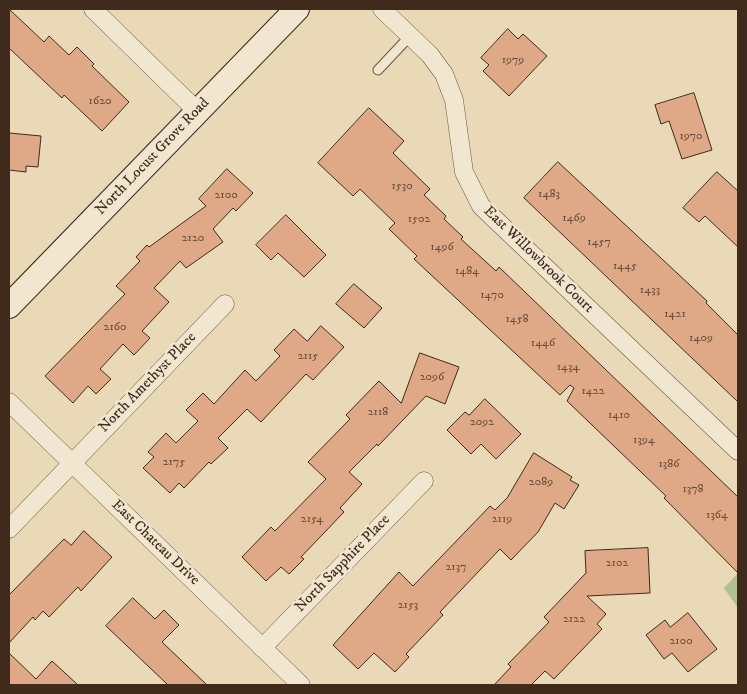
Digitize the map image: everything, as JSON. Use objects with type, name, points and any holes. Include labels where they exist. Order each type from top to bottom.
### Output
[{"type":"main road","name":"North Locust Grove Road","points":[[9,306],[297,9]]},
{"type":"street","points":[[93,9],[197,111]]},
{"type":"street","name":"East Willowbrook Court","points":[[382,9],[430,56],[444,74],[454,100],[464,172],[482,206],[738,451]]},
{"type":"street","name":"North Amethyst Place","points":[[9,529],[71,462],[225,304]]},
{"type":"street","name":"East Chateau Drive","points":[[9,402],[301,685]]},
{"type":"street","name":"North Sapphire Place","points":[[262,648],[424,481]]},
{"type":"lane","points":[[378,70],[410,36]]},
{"type":"green space","points":[[738,573],[738,608],[724,588]]},
{"type":"building","points":[[9,9],[44,42],[49,36],[69,55],[77,47],[94,64],[92,66],[129,102],[102,131],[64,95],[62,98],[9,48]]},
{"type":"building","points":[[508,29],[518,39],[523,34],[547,56],[509,96],[483,71],[489,65],[481,58]]},
{"type":"building","points":[[694,93],[712,150],[682,159],[669,121],[661,124],[655,105]]},
{"type":"building","points":[[369,108],[404,141],[393,153],[430,189],[424,195],[446,216],[444,219],[463,237],[461,239],[496,271],[499,267],[738,497],[738,573],[664,498],[666,496],[567,401],[574,388],[570,385],[560,395],[414,259],[417,256],[389,229],[395,223],[360,189],[353,196],[318,163]]},
{"type":"building","points":[[9,133],[41,136],[38,167],[26,166],[26,172],[9,170]]},
{"type":"building","points":[[558,162],[707,301],[706,303],[738,335],[738,402],[524,198]]},
{"type":"building","points":[[227,169],[253,193],[236,211],[233,208],[213,229],[223,242],[186,268],[180,261],[154,288],[169,302],[142,331],[150,338],[134,355],[123,344],[100,369],[111,379],[96,394],[88,386],[73,403],[45,376],[125,294],[116,286],[140,261],[136,257],[147,245],[149,247],[206,206],[199,199]]},
{"type":"building","points":[[717,172],[738,191],[738,247],[705,216],[699,222],[683,208]]},
{"type":"building","points":[[286,215],[326,255],[304,277],[278,253],[271,260],[256,245]]},
{"type":"building","points":[[354,284],[382,308],[364,328],[336,304]]},
{"type":"building","points":[[321,326],[344,347],[313,380],[306,374],[261,422],[247,409],[218,438],[228,448],[211,464],[209,462],[184,488],[179,483],[170,493],[143,468],[154,457],[148,452],[166,433],[176,443],[198,421],[186,410],[203,393],[214,404],[245,370],[256,381],[280,356],[274,350],[294,329],[307,341]]},
{"type":"building","points":[[420,353],[459,367],[445,404],[426,396],[378,446],[377,444],[349,472],[362,484],[340,508],[344,512],[301,557],[304,559],[289,574],[281,567],[266,581],[242,557],[271,527],[275,531],[326,479],[308,462],[350,419],[346,415],[379,381],[401,403]]},
{"type":"building","points":[[485,399],[521,434],[496,459],[481,444],[471,454],[447,430],[465,412],[469,415]]},
{"type":"building","points":[[534,453],[572,477],[570,480],[579,485],[564,509],[555,503],[538,532],[511,560],[500,549],[440,612],[443,615],[406,654],[409,657],[395,672],[374,653],[358,669],[333,645],[399,572],[413,586],[490,506],[495,510],[507,498]]},
{"type":"building","points":[[84,531],[112,557],[81,591],[78,587],[49,617],[43,611],[35,620],[33,617],[9,643],[9,595],[64,539],[71,545]]},
{"type":"building","points":[[648,548],[650,593],[587,596],[606,614],[597,624],[602,629],[554,679],[545,671],[531,685],[494,685],[511,667],[508,664],[549,622],[544,617],[586,573],[585,551]]},
{"type":"building","points":[[133,598],[155,619],[164,610],[179,625],[162,642],[207,685],[168,685],[106,626]]},
{"type":"building","points":[[688,613],[717,649],[688,672],[672,653],[664,659],[646,635],[665,620],[670,627]]},
{"type":"building","points":[[9,653],[36,679],[52,661],[78,685],[9,685]]}]
